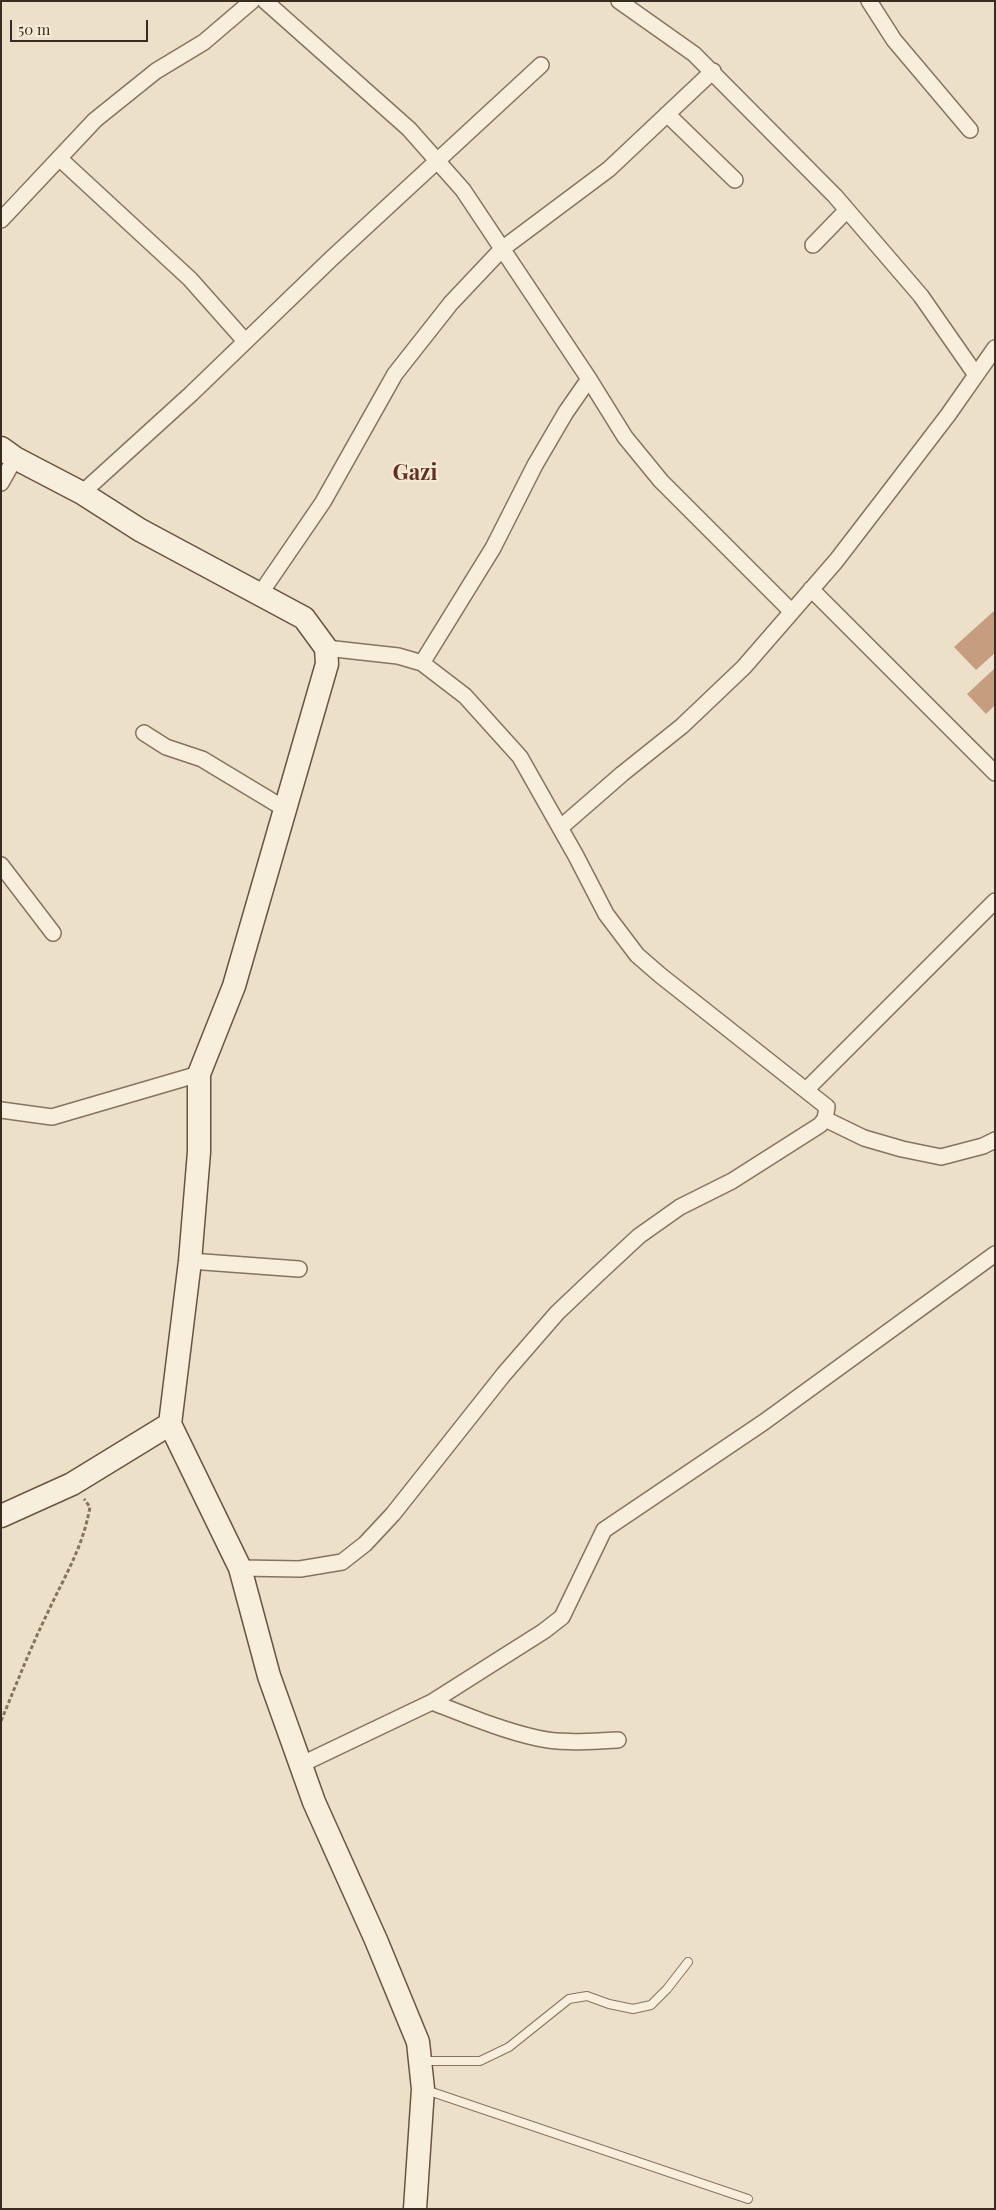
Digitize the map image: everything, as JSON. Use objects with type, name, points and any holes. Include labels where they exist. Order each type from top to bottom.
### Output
[{"type":"street","points":[[1,220],[95,120],[148,77],[204,42],[252,1]]},
{"type":"street","points":[[265,1],[409,128],[463,190],[589,379],[624,437],[661,481],[792,612]]},
{"type":"street","points":[[618,1],[694,54],[713,71],[847,210],[920,296],[976,375]]},
{"type":"street","points":[[869,1],[894,40],[970,130]]},
{"type":"street","points":[[82,493],[191,394],[332,258],[438,162],[540,65]]},
{"type":"street","points":[[260,594],[323,502],[395,374],[452,303],[502,249],[608,169],[713,71]]},
{"type":"street","points":[[667,114],[735,180]]},
{"type":"street","points":[[59,158],[190,279],[245,341]]},
{"type":"street","points":[[813,245],[847,210]]},
{"type":"street","points":[[560,828],[622,774],[682,726],[744,667],[811,590],[898,482],[995,348]]},
{"type":"street","points":[[422,663],[493,548],[535,465],[566,412],[589,379]]},
{"type":"street","points":[[1,483],[8,453],[82,493],[140,530],[304,618],[326,648],[327,664],[234,986],[199,1074],[199,1152],[190,1261],[170,1424],[240,1568],[269,1676],[300,1765],[314,1802],[376,1940],[418,2042],[423,2089],[415,2209]]},
{"type":"street","points":[[811,590],[995,773]]},
{"type":"street","points":[[240,1568],[300,1569],[342,1562],[365,1544],[393,1514],[504,1374],[558,1313],[597,1274],[639,1236],[680,1207],[732,1181],[820,1125],[825,1119],[827,1107],[660,976],[637,955],[606,914],[520,757],[465,696],[422,663],[398,656],[326,648]]},
{"type":"street","points":[[144,733],[166,747],[202,759],[285,809]]},
{"type":"street","points":[[2,868],[52,934]]},
{"type":"street","points":[[806,1090],[995,901]]},
{"type":"street","points":[[1,1110],[52,1117],[199,1074]]},
{"type":"street","points":[[825,1119],[864,1138],[902,1149],[941,1157],[983,1146],[995,1140]]},
{"type":"street","points":[[300,1765],[432,1702],[544,1631],[562,1616],[604,1530],[764,1422],[995,1254]]},
{"type":"street","points":[[190,1261],[299,1269]]},
{"type":"street","points":[[1,1516],[72,1484],[170,1424]]},
{"type":"street","points":[[432,1702],[538,1739],[577,1742],[618,1740]]},
{"type":"lane","points":[[420,2061],[480,2061],[509,2047],[569,1999],[587,1996],[609,2004],[633,2009],[651,2005],[668,1989],[688,1962]]},
{"type":"lane","points":[[423,2089],[748,2199]]},
{"type":"path","points":[[1,1721],[47,1612],[71,1568],[86,1526],[90,1506],[72,1484]]},
{"type":"building","points":[[995,610],[995,653],[976,670],[954,647]]},
{"type":"building","points":[[995,668],[995,705],[986,714],[967,694]]},
{"type":"district","name":"Gazi","points":[[415,473]]}]
